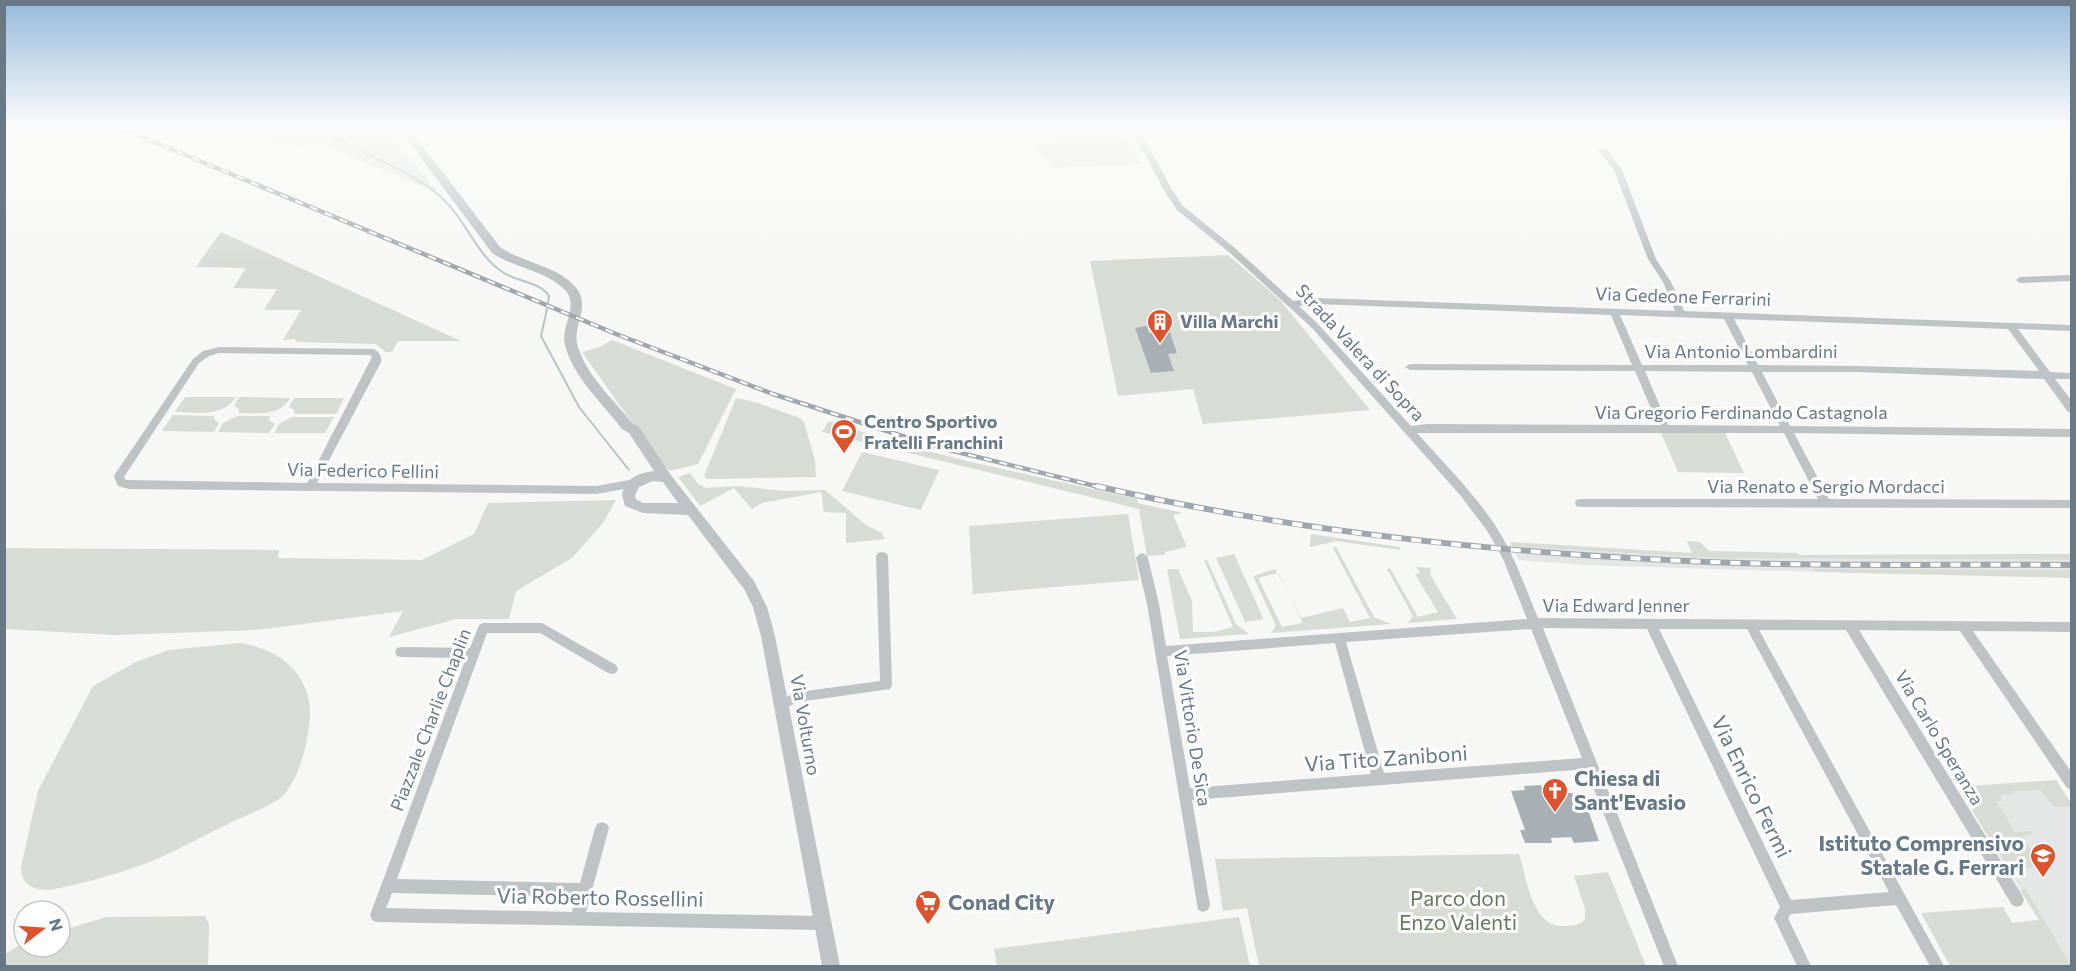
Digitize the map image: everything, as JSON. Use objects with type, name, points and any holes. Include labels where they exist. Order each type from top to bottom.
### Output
[{"type":"street","name":"Via Volturno","points":[[437,172],[496,250],[509,259],[560,282],[571,290],[577,304],[570,331],[571,345],[581,366],[627,426],[643,443],[656,466],[754,595],[766,627],[782,704],[831,966]]},
{"type":"street","name":"Strada Valera di Sopra","points":[[1158,172],[1180,208],[1293,304],[1410,430],[1464,492],[1492,529],[1508,558],[1671,966]]},
{"type":"street","points":[[1619,172],[1652,259],[1667,282],[1680,312]]},
{"type":"street","points":[[2020,280],[2072,278]]},
{"type":"street","name":"Via Gedeone Ferrarini","points":[[1293,304],[1316,301],[1680,312],[2072,328]]},
{"type":"street","points":[[1614,311],[1665,429]]},
{"type":"street","points":[[1727,315],[1826,504]]},
{"type":"street","points":[[2011,326],[2072,409]]},
{"type":"street","name":"Via Federico Fellini","points":[[310,487],[376,362],[376,354],[369,351],[219,350],[206,353],[197,359],[121,471],[120,481],[129,485],[310,487],[596,490],[619,495],[630,502]]},
{"type":"street","name":"Via Antonio Lombardini","points":[[1410,367],[1872,369],[2072,376]]},
{"type":"street","name":"Via Volturno","points":[[627,426],[646,460],[644,472],[629,492],[630,502]]},
{"type":"street","name":"Via Gregorio Ferdinando Castagnola","points":[[1410,430],[1423,428],[1787,429],[2072,433]]},
{"type":"street","points":[[636,482],[654,475],[669,481],[672,491],[669,499],[656,507]]},
{"type":"street","name":"Via Federico Fellini","points":[[596,490],[636,482]]},
{"type":"street","points":[[630,502],[641,509],[672,506],[692,511]]},
{"type":"street","name":"Via Renato e Sergio Mordacci","points":[[1580,503],[2072,504]]},
{"type":"street","points":[[782,704],[798,697],[886,685],[882,556]]},
{"type":"street","name":"Via Vittorio De Sica","points":[[1142,558],[1161,651],[1203,905]]},
{"type":"street","name":"Via Edward Jenner","points":[[1161,651],[1535,624],[2072,627]]},
{"type":"street","name":"Via Enrico Fermi","points":[[1651,624],[1787,907],[1781,918],[1804,966]]},
{"type":"street","points":[[1750,624],[1937,966]]},
{"type":"street","name":"Via Carlo Speranza","points":[[1850,625],[2017,900]]},
{"type":"street","points":[[1964,626],[2072,784]]},
{"type":"street","name":"Piazzale Charlie Chaplin","points":[[377,915],[483,628],[542,628],[612,669]]},
{"type":"street","points":[[1339,638],[1379,779]]},
{"type":"street","points":[[401,652],[474,652]]},
{"type":"street","name":"Via Tito Zaniboni","points":[[1185,794],[1590,762]]},
{"type":"street","points":[[577,918],[602,828]]},
{"type":"street","points":[[388,886],[585,890]]},
{"type":"street","points":[[1787,907],[1900,898]]},
{"type":"street","name":"Via Roberto Rossellini","points":[[377,915],[822,923]]},
{"type":"shaded area","points":[[388,172],[422,172],[437,192]]},
{"type":"shaded area","points":[[1512,546],[1712,558],[2071,560],[2072,570],[1814,569],[1816,572],[1584,565],[1519,560]]},
{"type":"shaded area","name":"Istituto Comprensivo Statale G. Ferrari","points":[[2056,780],[2071,803],[2071,966],[2039,920],[1958,787]]},
{"type":"green space","points":[[221,232],[461,341],[398,341],[392,352],[386,352],[375,344],[283,340],[301,310],[264,310],[277,289],[233,288],[246,268],[196,267]]},
{"type":"green space","points":[[1228,255],[1280,300],[1370,410],[1203,424],[1193,389],[1118,396],[1090,261]]},
{"type":"green space","points":[[612,340],[736,389],[698,464],[670,471],[660,462],[582,352],[600,347]]},
{"type":"green space","points":[[185,397],[236,397],[230,404],[216,411],[175,412]]},
{"type":"green space","points":[[239,397],[290,398],[280,408],[268,413],[239,413],[239,409],[234,406]]},
{"type":"green space","points":[[294,398],[344,398],[336,414],[294,414],[294,410],[289,407]]},
{"type":"green space","points":[[736,398],[755,402],[800,418],[804,422],[815,460],[816,477],[707,479],[704,476]]},
{"type":"green space","points":[[173,415],[214,416],[219,423],[214,432],[162,431]]},
{"type":"green space","points":[[237,416],[270,416],[269,420],[275,424],[269,433],[218,432],[223,423]]},
{"type":"green space","points":[[292,417],[334,417],[325,433],[274,433],[279,424]]},
{"type":"green space","points":[[829,421],[896,443],[1137,499],[1138,503],[1183,513],[1173,515],[1187,547],[1165,552],[1165,555],[1147,556],[1139,509],[822,432]]},
{"type":"green space","points":[[1661,433],[1725,433],[1744,473],[1678,472]]},
{"type":"green space","points":[[862,452],[939,470],[921,510],[842,491]]},
{"type":"green space","points":[[690,473],[698,484],[706,488],[736,486],[785,491],[825,490],[866,525],[882,533],[885,539],[846,543],[846,513],[824,512],[821,492],[762,503],[752,509],[734,488],[700,506],[678,477]]},
{"type":"green space","points":[[616,500],[603,523],[572,558],[516,591],[509,619],[456,619],[389,637],[403,611],[257,630],[114,635],[5,629],[5,548],[279,550],[278,558],[422,560],[474,534],[488,503]]},
{"type":"green space","points":[[1128,514],[1139,580],[973,594],[969,526]]},
{"type":"green space","points":[[1311,534],[1400,547],[1400,550],[1336,541],[1310,547]]},
{"type":"green space","points":[[1687,541],[1700,542],[1709,551],[1797,553],[1799,555],[2071,554],[2071,560],[1712,558],[1512,546],[1510,542],[1692,553]]},
{"type":"green space","points":[[1336,547],[1374,617],[1391,624],[1271,633],[1276,626],[1253,576],[1275,569],[1277,573],[1258,578],[1282,627],[1302,623],[1289,594],[1301,618],[1343,608],[1350,622],[1370,618],[1333,548]]},
{"type":"green space","points":[[1234,554],[1263,619],[1245,622],[1216,558]]},
{"type":"green space","points":[[1204,560],[1207,560],[1236,624],[1249,634],[1180,639],[1167,569],[1178,569],[1192,601],[1193,632],[1213,632],[1233,627]]},
{"type":"green space","points":[[1416,567],[1430,568],[1431,576],[1457,619],[1408,623],[1413,616],[1387,569],[1390,568],[1418,617],[1438,612],[1415,574],[1420,573]]},
{"type":"green space","points":[[1814,569],[2071,570],[2072,578],[1816,572]]},
{"type":"green space","points":[[240,643],[262,649],[291,666],[304,685],[308,696],[310,721],[308,736],[300,766],[287,791],[268,806],[147,863],[50,890],[38,889],[29,885],[23,878],[21,867],[38,791],[93,686],[136,662],[169,650]]},
{"type":"green space","points":[[2056,780],[2071,803],[2071,809],[2069,806],[2054,807],[2041,790],[2012,791],[2013,794],[2000,795],[2003,801],[1996,801],[2015,832],[2031,831],[2033,834],[2022,836],[2042,866],[2008,869],[1958,787]]},
{"type":"green space","name":"Parco don Enzo Valenti","points":[[1519,854],[1532,900],[1545,919],[1553,924],[1576,925],[1585,919],[1585,909],[1574,876],[1608,872],[1646,966],[1259,966],[1247,908],[1223,911],[1215,859]]},
{"type":"green space","points":[[2026,889],[2071,966],[1950,966],[1921,913],[2003,907],[2012,923],[2039,920],[2020,890]]},
{"type":"green space","points":[[205,916],[209,925],[208,966],[5,966],[5,954],[12,950],[12,959],[72,959],[72,927],[106,917]]},
{"type":"green space","points":[[1239,917],[1250,966],[997,966],[994,949]]},
{"type":"building","name":"Villa Marchi","points":[[1147,326],[1149,333],[1169,330],[1177,353],[1168,354],[1174,371],[1151,373],[1135,328]]},
{"type":"building","name":"Chiesa di Sant'Evasio","points":[[1541,785],[1542,788],[1563,786],[1565,793],[1572,793],[1578,808],[1587,807],[1599,841],[1574,843],[1571,837],[1551,838],[1552,843],[1525,843],[1520,830],[1525,830],[1511,791],[1525,790],[1524,786]]},
{"type":"waterway","points":[[404,172],[438,194],[454,211],[480,249],[495,266],[504,273],[545,291],[549,296],[548,303]]},
{"type":"waterway","points":[[547,309],[541,336],[579,407],[629,470]]},
{"type":"railway","points":[[227,172],[616,334],[773,394],[933,446],[1103,488]]},
{"type":"railway","points":[[1096,486],[1169,502],[1316,527],[1538,552],[1735,563],[2072,565]]},
{"type":"place","name":"Villa Marchi","points":[[1160,345]]},
{"type":"place","name":"Centro Sportivo Fratelli Franchini","points":[[844,455]]},
{"type":"place","name":"Chiesa di Sant'Evasio","points":[[1555,814]]},
{"type":"place","name":"Istituto Comprensivo Statale G. Ferrari","points":[[2043,879]]},
{"type":"place","name":"Conad City","points":[[928,926]]}]
